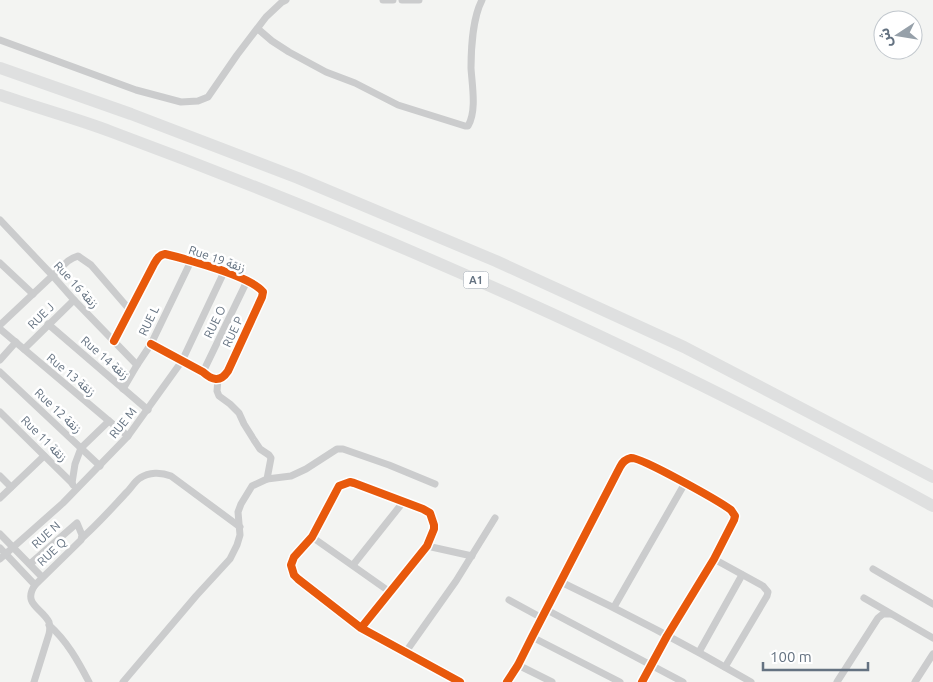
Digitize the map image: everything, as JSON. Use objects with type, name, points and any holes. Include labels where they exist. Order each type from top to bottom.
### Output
[{"type":"highway","name":"A1","points":[[0,68],[131,114],[298,178],[496,261],[684,347],[933,477]]},
{"type":"highway","name":"A1","points":[[0,95],[110,131],[377,236],[525,302],[682,376],[833,452],[933,506]]},
{"type":"street","points":[[0,40],[136,90],[181,102],[198,101],[211,94],[237,55],[272,12],[286,0]]},
{"type":"street","points":[[383,0],[393,0]]},
{"type":"street","points":[[402,0],[419,0]]},
{"type":"street","points":[[258,29],[289,52],[326,72],[355,83],[398,105],[465,126],[469,125],[472,114],[471,67],[474,26],[482,0]]},
{"type":"street","name":"Rue 16 زنقة","points":[[0,220],[74,300],[137,364]]},
{"type":"street","name":"Rue 19 زنقة","points":[[129,309],[154,264],[158,258],[165,254],[191,260],[248,281],[263,292],[259,302]]},
{"type":"street","points":[[0,325],[68,261],[80,257],[129,309],[114,340]]},
{"type":"street","name":"RUE L","points":[[123,388],[151,344],[191,260]]},
{"type":"street","points":[[0,263],[32,294]]},
{"type":"street","name":"RUE M","points":[[2,554],[13,547],[63,503],[74,486],[100,466],[128,436],[182,361],[224,272]]},
{"type":"street","name":"RUE O","points":[[203,372],[248,281]]},
{"type":"street","name":"RUE J","points":[[24,349],[74,300]]},
{"type":"street","name":"RUE P","points":[[218,379],[228,371],[259,302]]},
{"type":"street","name":"Rue 14 زنقة","points":[[48,324],[148,410]]},
{"type":"street","name":"Rue 13 زنقة","points":[[0,329],[128,436]]},
{"type":"street","points":[[0,360],[16,342]]},
{"type":"street","points":[[151,344],[209,377],[218,379],[217,391],[219,396],[239,413],[260,449],[271,458],[267,479]]},
{"type":"street","name":"Rue 12 زنقة","points":[[0,372],[100,466]]},
{"type":"street","name":"Rue 11 زنقة","points":[[0,412],[74,486]]},
{"type":"street","points":[[74,486],[76,464],[81,448],[108,421]]},
{"type":"street","points":[[123,682],[230,558],[238,545],[240,534],[238,512],[252,486],[267,479],[291,476],[337,449],[343,449],[389,465],[436,484]]},
{"type":"street","points":[[0,498],[44,456]]},
{"type":"street","points":[[507,682],[620,468],[626,460],[631,458],[640,460],[685,483],[734,513],[734,520],[714,559],[667,636],[642,682]]},
{"type":"street","name":"RUE Q","points":[[35,585],[101,520],[140,478],[151,474],[159,473],[171,476],[240,527]]},
{"type":"street","points":[[0,476],[11,487]]},
{"type":"street","points":[[361,628],[427,546],[434,529],[432,515],[427,511],[350,482],[339,486],[312,537],[294,557],[291,565],[294,575],[361,628],[460,682]]},
{"type":"street","points":[[614,607],[685,483]]},
{"type":"street","points":[[353,565],[404,501]]},
{"type":"street","points":[[405,653],[456,581],[495,518]]},
{"type":"street","name":"RUE N","points":[[30,564],[77,522],[81,530],[80,541]]},
{"type":"street","points":[[0,534],[42,577]]},
{"type":"street","points":[[312,537],[390,592]]},
{"type":"street","points":[[427,546],[472,556]]},
{"type":"street","points":[[2,554],[35,585],[30,592],[31,598],[34,605],[48,621],[49,634],[34,682]]},
{"type":"street","points":[[714,559],[768,590],[768,594],[725,667]]},
{"type":"street","points":[[873,569],[933,604]]},
{"type":"street","points":[[698,652],[742,575]]},
{"type":"street","points":[[561,582],[614,607],[751,682]]},
{"type":"street","points":[[864,598],[933,638]]},
{"type":"street","points":[[509,600],[542,618]]},
{"type":"street","points":[[546,610],[684,682]]},
{"type":"street","points":[[837,682],[878,618],[883,614],[890,614]]},
{"type":"street","points":[[49,625],[60,635],[79,662],[89,682]]},
{"type":"street","points":[[532,637],[620,682]]},
{"type":"street","points":[[915,682],[933,654]]},
{"type":"street","points":[[518,664],[552,682]]},
{"type":"cycle path","points":[[114,341],[154,264],[158,258],[165,254],[232,274],[246,280],[263,292],[228,371],[219,379],[210,377],[151,344]]},
{"type":"cycle path","points":[[507,682],[518,665],[620,467],[624,461],[631,458],[649,464],[697,489],[731,510],[735,516],[714,559],[667,636],[642,682]]},
{"type":"cycle path","points":[[361,628],[427,546],[434,525],[430,513],[423,509],[350,482],[339,486],[312,537],[294,557],[291,565],[294,575],[361,628],[460,682]]}]
